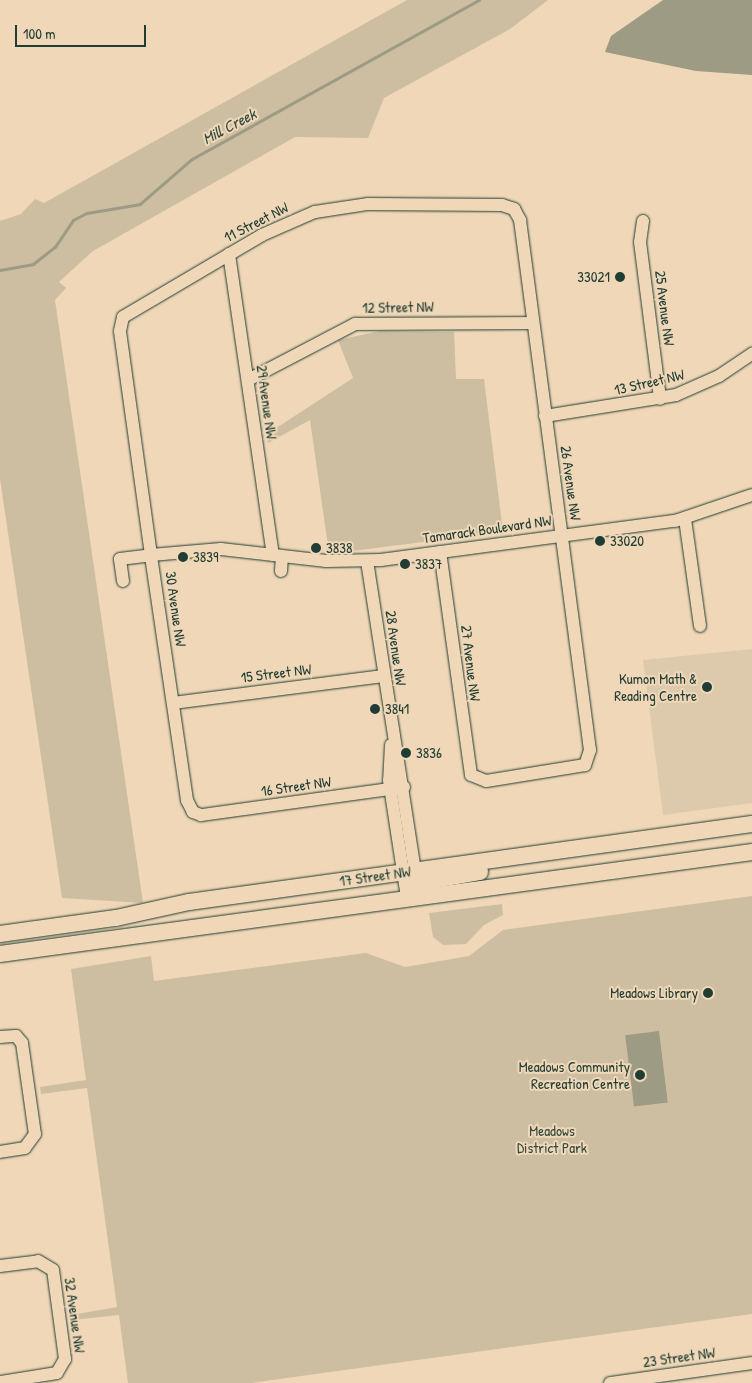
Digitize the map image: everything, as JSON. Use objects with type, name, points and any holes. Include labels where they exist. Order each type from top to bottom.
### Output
[{"type":"main road","name":"17 Street NW","points":[[0,954],[412,884],[571,849],[752,824]]},
{"type":"main road","name":"17 Street NW","points":[[0,934],[116,918],[189,902],[412,884],[752,852]]},
{"type":"street","name":"11 Street NW","points":[[120,321],[130,311],[287,222],[338,207],[404,204],[502,205],[514,209]]},
{"type":"street","name":"26 Avenue NW","points":[[474,778],[505,778],[588,762],[520,220],[514,209]]},
{"type":"street","name":"25 Avenue NW","points":[[642,221],[640,242],[660,399]]},
{"type":"street","name":"29 Avenue NW","points":[[229,254],[278,556]]},
{"type":"street","name":"30 Avenue NW","points":[[120,321],[187,800],[193,812]]},
{"type":"street","name":"12 Street NW","points":[[248,380],[356,324],[533,323]]},
{"type":"street","name":"13 Street NW","points":[[545,416],[660,399],[704,383],[752,354]]},
{"type":"street","name":"Tamarack Boulevard NW","points":[[124,581],[120,559],[212,549],[278,556],[368,561],[685,519],[752,495]]},
{"type":"street","points":[[685,519],[700,626]]},
{"type":"street","name":"27 Avenue NW","points":[[440,552],[474,778]]},
{"type":"street","points":[[278,556],[281,570]]},
{"type":"street","name":"28 Avenue NW","points":[[368,561],[392,740],[404,787],[412,884]]},
{"type":"street","name":"15 Street NW","points":[[173,703],[383,676]]},
{"type":"street","name":"28 Avenue NW","points":[[392,740],[390,789],[412,884]]},
{"type":"street","name":"16 Street NW","points":[[193,812],[201,815],[404,787]]},
{"type":"street","points":[[0,1037],[18,1038],[24,1048],[35,1130],[32,1142],[0,1152]]},
{"type":"street","name":"32 Avenue NW","points":[[0,1266],[38,1261],[48,1265],[54,1274],[63,1342],[62,1370],[0,1382]]},
{"type":"street","name":"23 Street NW","points":[[610,1383],[641,1381],[752,1363]]},
{"type":"shaded area","points":[[663,0],[752,0],[752,75],[696,71],[605,52],[611,36]]},
{"type":"shaded area","points":[[752,649],[752,803],[663,815],[643,660]]},
{"type":"shaded area","points":[[659,1031],[668,1102],[634,1107],[625,1035]]},
{"type":"green space","points":[[407,0],[548,0],[510,29],[384,98],[368,138],[295,137],[93,251],[59,282],[66,288],[55,300],[143,903],[62,898],[0,479],[0,221],[21,214],[35,199],[44,203]]},
{"type":"green space","points":[[380,331],[454,332],[456,379],[484,379],[503,532],[352,551],[328,546],[310,420],[268,443],[267,434],[353,378],[338,340]]},
{"type":"green space","name":"Meadows District Park","points":[[752,896],[752,1314],[251,1383],[128,1383],[119,1315],[72,1320],[71,1315],[117,1307],[87,1088],[41,1094],[40,1087],[86,1080],[71,969],[151,956],[154,981],[366,953],[405,967],[469,956],[503,930]]},
{"type":"green space","points":[[502,904],[503,915],[484,925],[466,944],[443,945],[433,937],[429,913]]},
{"type":"waterway","name":"Mill Creek","points":[[0,270],[33,264],[55,247],[73,220],[87,213],[140,204],[192,159],[479,0]]},
{"type":"place","name":"33021","points":[[620,277]]},
{"type":"place","name":"33020","points":[[600,541]]},
{"type":"place","name":"3838","points":[[316,548]]},
{"type":"place","name":"3839","points":[[183,557]]},
{"type":"place","name":"3837","points":[[405,564]]},
{"type":"place","name":"Kumon Math & Reading Centre","points":[[707,687]]},
{"type":"place","name":"3841","points":[[375,709]]},
{"type":"place","name":"3836","points":[[406,753]]},
{"type":"place","name":"Meadows Library","points":[[708,993]]},
{"type":"place","name":"Meadows Community Recreation Centre","points":[[640,1075]]}]
